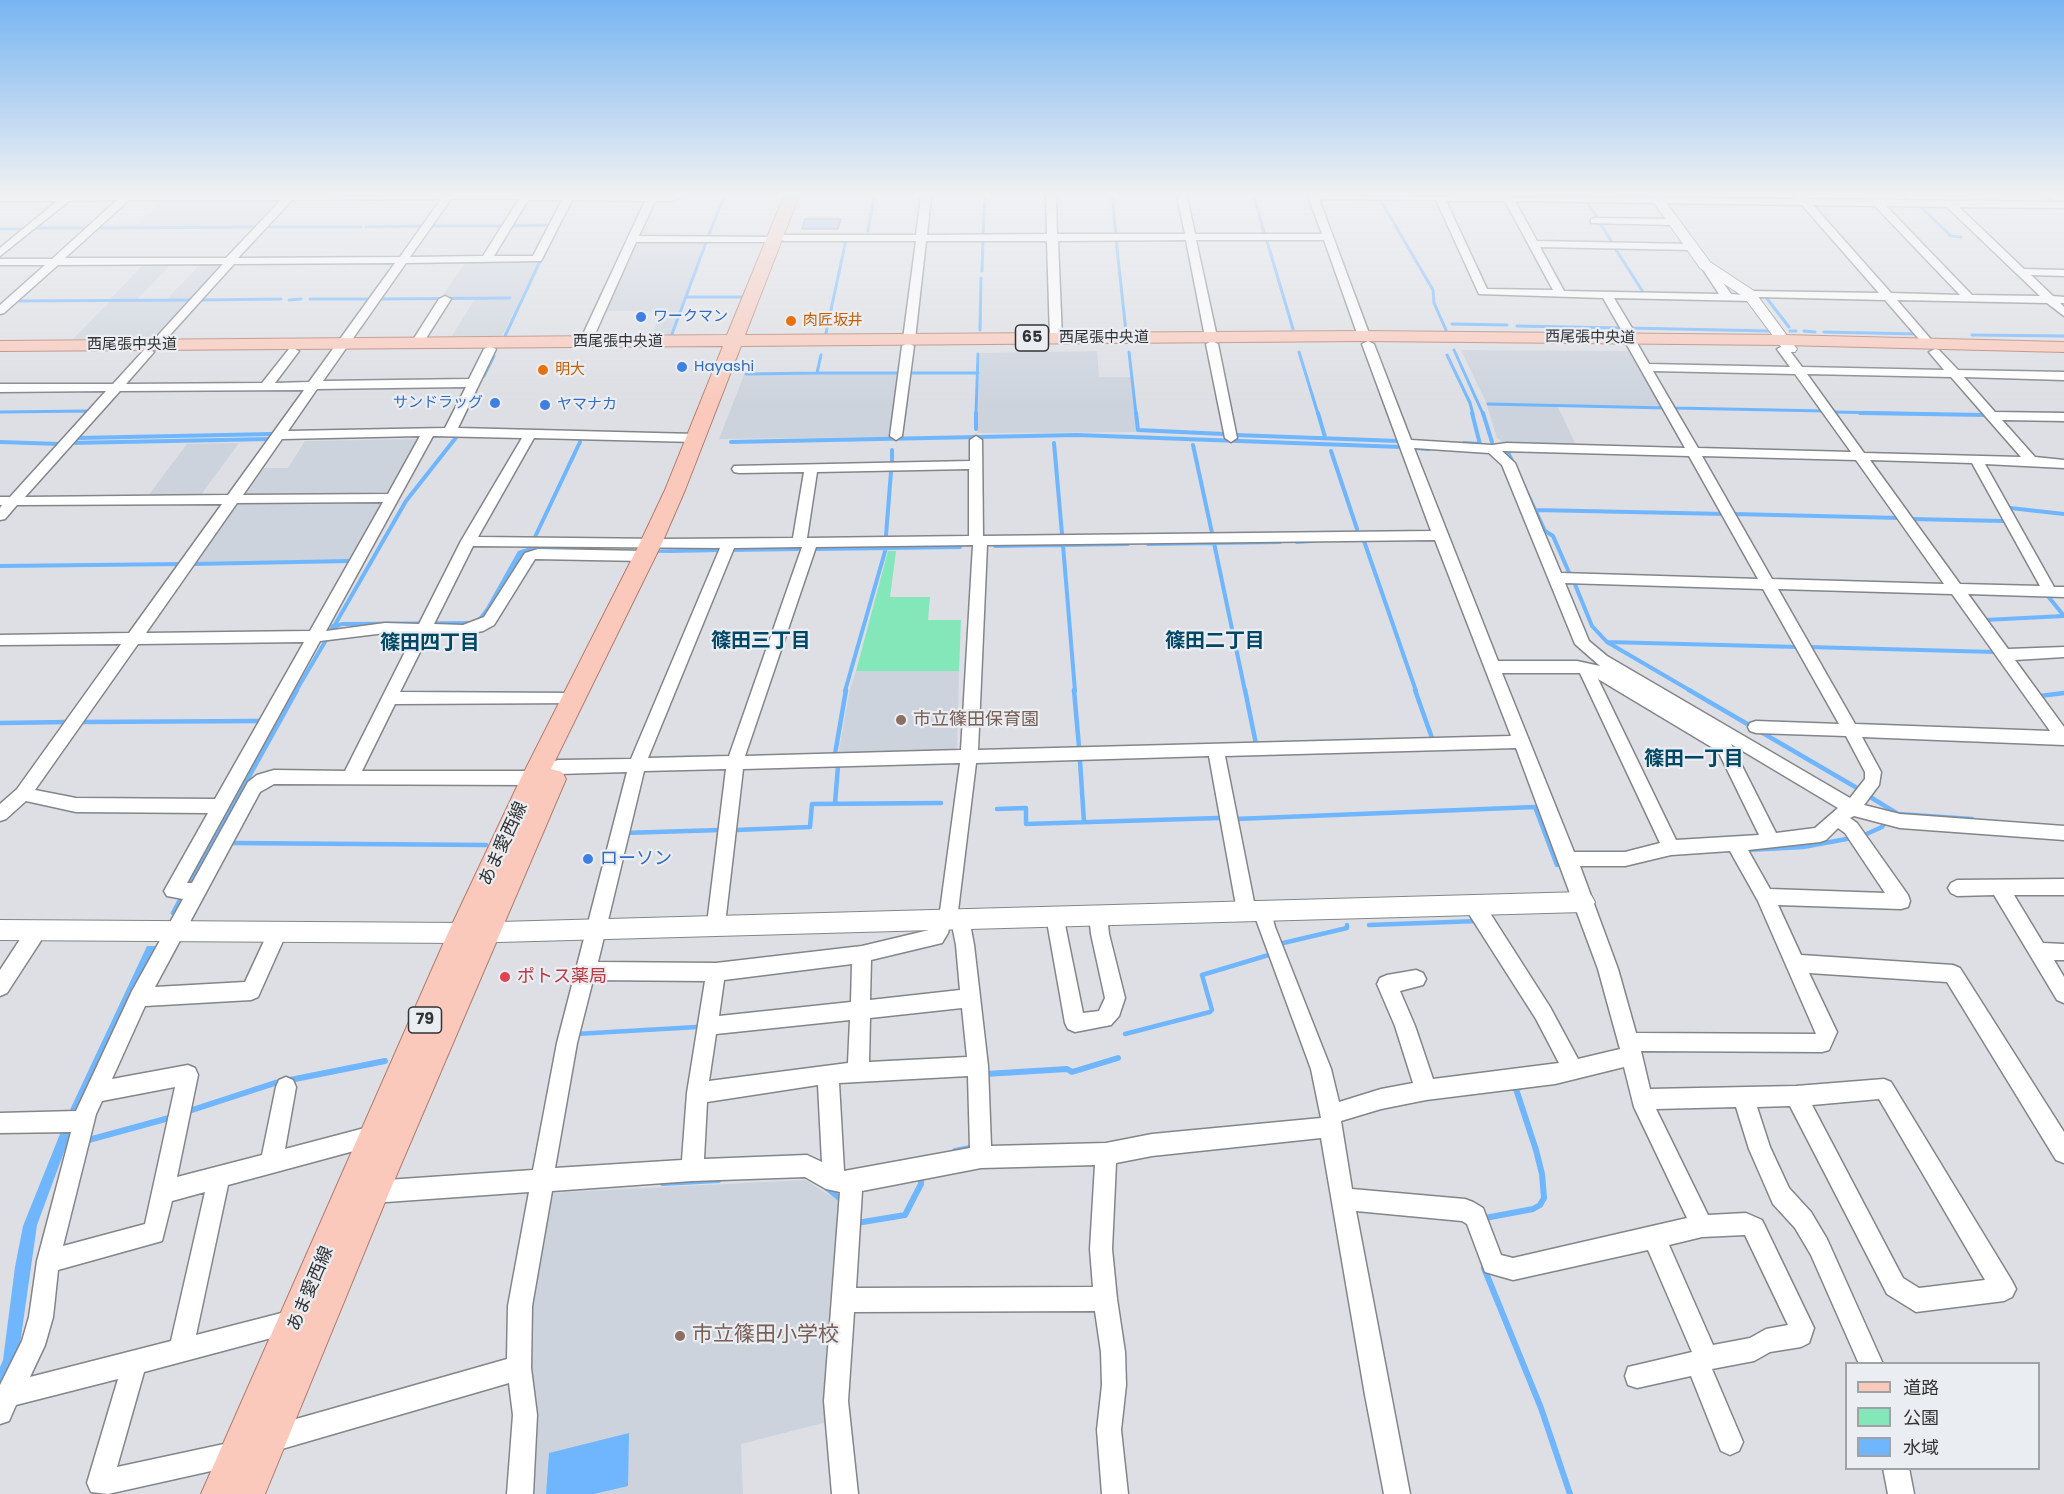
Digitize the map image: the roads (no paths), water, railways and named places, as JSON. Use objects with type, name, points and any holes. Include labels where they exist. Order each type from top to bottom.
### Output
[{"type":"main road","name":"あま愛西線","points":[[222,1494],[376,1135],[652,551],[695,438],[737,344],[768,266]]},
{"type":"main road","name":"西尾張中央道","points":[[908,343],[1056,338],[1211,341]]},
{"type":"main road","name":"西尾張中央道","points":[[0,353],[151,348],[342,347],[490,350],[737,344],[1366,340],[1932,348],[2064,347]]},
{"type":"main road","name":"西尾張中央道","points":[[0,346],[293,351],[417,343],[737,344]]},
{"type":"main road","name":"あま愛西線","points":[[546,772],[574,699],[652,551],[684,497],[737,344]]},
{"type":"main road","name":"西尾張中央道","points":[[1932,348],[2064,355]]},
{"type":"main road","name":"あま愛西線","points":[[244,1494],[372,1191],[473,932]]},
{"type":"street","points":[[0,311],[50,266]]},
{"type":"street","points":[[0,516],[7,501],[116,387],[226,266]]},
{"type":"street","points":[[0,814],[23,794],[280,435],[397,266]]},
{"type":"street","points":[[585,342],[620,266]]},
{"type":"street","points":[[896,436],[918,266]]},
{"type":"street","points":[[1054,266],[1056,338]]},
{"type":"street","points":[[1196,266],[1231,438]]},
{"type":"street","points":[[1339,266],[1440,535],[1568,859],[1608,969],[1644,1107],[1702,1226]]},
{"type":"street","points":[[1471,266],[1483,292],[2064,300]]},
{"type":"street","points":[[1545,266],[1560,293]]},
{"type":"street","points":[[1705,266],[1726,297]]},
{"type":"street","points":[[1706,266],[1750,296],[1786,346],[1799,370],[2064,738]]},
{"type":"street","points":[[1861,266],[2031,460]]},
{"type":"street","points":[[1938,266],[1969,298]]},
{"type":"street","points":[[2014,266],[2064,313]]},
{"type":"street","points":[[2020,272],[2064,273]]},
{"type":"street","points":[[1568,859],[1625,859],[1671,848],[1820,835],[1844,813],[1873,780],[1873,772],[1851,731],[1607,295]]},
{"type":"street","points":[[417,343],[445,299]]},
{"type":"street","points":[[450,432],[490,350]]},
{"type":"street","points":[[267,386],[293,351]]},
{"type":"street","points":[[1646,367],[2064,376]]},
{"type":"street","points":[[0,388],[474,383]]},
{"type":"street","points":[[1991,416],[2064,417]]},
{"type":"street","points":[[191,891],[173,891],[221,806],[323,637],[391,498],[429,432]]},
{"type":"street","points":[[280,435],[450,432],[695,438]]},
{"type":"street","points":[[350,777],[468,541],[530,434]]},
{"type":"street","points":[[976,440],[978,541],[969,755],[950,918],[971,998],[978,1066],[981,1158]]},
{"type":"street","points":[[1406,444],[1491,449],[1507,447],[2031,460],[2064,464]]},
{"type":"street","points":[[1491,449],[1508,463],[1578,634],[1594,654],[1844,813],[1900,821],[2064,833]]},
{"type":"street","points":[[1977,460],[2057,592]]},
{"type":"street","points":[[739,469],[975,465]]},
{"type":"street","points":[[716,924],[735,762],[805,542],[811,468]]},
{"type":"street","points":[[7,501],[391,498]]},
{"type":"street","points":[[0,640],[323,637],[362,630],[425,625],[463,630],[478,627],[489,621],[530,556],[538,554],[652,551],[729,543],[1440,535]]},
{"type":"street","points":[[468,541],[652,551]]},
{"type":"street","points":[[520,1494],[525,1415],[519,1368],[520,1306],[567,1043],[637,765],[729,543]]},
{"type":"street","points":[[1556,578],[2057,592]]},
{"type":"street","points":[[2003,655],[2064,652]]},
{"type":"street","points":[[1493,667],[1598,671],[1724,747],[1771,841]]},
{"type":"street","points":[[1586,669],[1671,848]]},
{"type":"street","points":[[389,698],[574,699]]},
{"type":"street","points":[[1756,727],[2064,738]]},
{"type":"street","points":[[4,1403],[33,1345],[41,1317],[48,1261],[75,1122],[95,1092],[139,997],[174,931],[191,891],[254,787],[262,780],[274,777],[546,772],[637,765],[735,762],[1523,742]]},
{"type":"street","points":[[1216,750],[1254,911],[1266,927],[1321,1070],[1377,1395],[1397,1494]]},
{"type":"street","points":[[23,794],[76,806],[221,806]]},
{"type":"street","points":[[1765,897],[1900,901],[1851,828],[1844,813]]},
{"type":"street","points":[[372,1191],[692,1170],[807,1166],[843,1181],[981,1158],[1106,1154],[1152,1145],[1331,1120],[1381,1098],[1573,1070],[1630,1049],[1822,1043],[1827,1032],[1765,897],[1735,844]]},
{"type":"street","points":[[1999,887],[2064,994]]},
{"type":"street","points":[[1957,888],[2064,887]]},
{"type":"street","points":[[0,930],[473,932],[1583,902]]},
{"type":"street","points":[[1474,905],[1543,1013],[1573,1070]]},
{"type":"street","points":[[1055,916],[1076,1023],[1104,1019],[1112,1010],[1115,998],[1100,934],[1098,915]]},
{"type":"street","points":[[586,971],[716,972],[862,954],[935,937],[950,918]]},
{"type":"street","points":[[0,987],[37,930]]},
{"type":"street","points":[[139,997],[251,992],[278,932]]},
{"type":"street","points":[[2038,951],[2064,952]]},
{"type":"street","points":[[858,1073],[862,954]]},
{"type":"street","points":[[1795,963],[1953,974],[2064,1152]]},
{"type":"street","points":[[692,1170],[698,1093],[716,972]]},
{"type":"street","points":[[1416,979],[1387,984],[1405,1026],[1426,1090]]},
{"type":"street","points":[[707,1026],[971,998]]},
{"type":"street","points":[[698,1093],[828,1074],[978,1066]]},
{"type":"street","points":[[828,1074],[843,1181],[843,1300],[836,1401],[845,1494]]},
{"type":"street","points":[[48,1261],[154,1233],[188,1075],[95,1092]]},
{"type":"street","points":[[271,1163],[286,1087]]},
{"type":"street","points":[[1642,1099],[1796,1096],[1884,1089],[2004,1289],[1916,1300],[1895,1286],[1796,1096]]},
{"type":"street","points":[[1743,1097],[1760,1149],[1781,1196],[1803,1220],[1819,1247],[1870,1362]]},
{"type":"street","points":[[0,1123],[75,1122]]},
{"type":"street","points":[[163,1192],[376,1135]]},
{"type":"street","points":[[1106,1154],[1101,1249],[1105,1299],[1113,1352],[1114,1385],[1109,1431],[1115,1494]]},
{"type":"street","points":[[182,1350],[219,1177]]},
{"type":"street","points":[[1343,1199],[1465,1210],[1475,1216],[1494,1264],[1513,1269],[1702,1226],[1746,1224],[1754,1228],[1802,1328],[1801,1335],[1766,1341],[1754,1349],[1637,1376]]},
{"type":"street","points":[[1654,1237],[1702,1361],[1730,1442]]},
{"type":"street","points":[[843,1300],[1105,1299]]},
{"type":"street","points":[[4,1403],[135,1362],[297,1321]]},
{"type":"street","points":[[135,1362],[100,1483],[239,1454]]},
{"type":"street","points":[[267,1440],[519,1368]]},
{"type":"street","points":[[1896,1470],[1901,1494]]},
{"type":"water","points":[[530,547],[639,550],[722,548],[721,552],[671,553],[533,551],[489,615],[467,626],[342,626],[335,629],[332,634],[326,634],[332,624],[343,622],[472,621],[479,617],[486,608],[518,551]]},
{"type":"water","points":[[147,946],[156,946],[80,1109],[37,1225],[19,1351],[0,1393],[0,1367],[3,1360],[15,1267],[23,1226],[68,1114]]},
{"type":"water","points":[[629,1433],[628,1486],[594,1494],[546,1494],[549,1453]]},
{"type":"waterway","points":[[505,336],[538,266]]},
{"type":"waterway","points":[[672,334],[697,266]]},
{"type":"waterway","points":[[826,333],[840,266]]},
{"type":"waterway","points":[[982,266],[982,271]]},
{"type":"waterway","points":[[1119,266],[1126,332]]},
{"type":"waterway","points":[[1274,266],[1293,329]]},
{"type":"waterway","points":[[1419,266],[1433,290],[1434,303],[1446,330]]},
{"type":"waterway","points":[[1626,266],[1643,292]]},
{"type":"waterway","points":[[980,330],[981,278]]},
{"type":"waterway","points":[[1765,296],[1789,327]]},
{"type":"waterway","points":[[686,297],[742,297]]},
{"type":"waterway","points":[[380,299],[510,298]]},
{"type":"waterway","points":[[201,300],[281,299]]},
{"type":"waterway","points":[[289,300],[301,299]]},
{"type":"waterway","points":[[310,299],[369,299]]},
{"type":"waterway","points":[[15,301],[189,300]]},
{"type":"waterway","points":[[1452,324],[1507,325]]},
{"type":"waterway","points":[[1517,326],[1624,328]]},
{"type":"waterway","points":[[1629,328],[1769,331]]},
{"type":"waterway","points":[[1790,331],[1796,331]]},
{"type":"waterway","points":[[1804,331],[1815,332]]},
{"type":"waterway","points":[[1824,332],[1918,334]]},
{"type":"waterway","points":[[1972,335],[2064,336]]},
{"type":"waterway","points":[[1454,350],[1483,414]]},
{"type":"waterway","points":[[1129,352],[1136,414]]},
{"type":"waterway","points":[[1299,352],[1318,414]]},
{"type":"waterway","points":[[977,373],[978,354]]},
{"type":"waterway","points":[[817,373],[821,355]]},
{"type":"waterway","points":[[1447,355],[1473,414]]},
{"type":"waterway","points":[[484,376],[494,356]]},
{"type":"waterway","points":[[746,374],[817,373]]},
{"type":"waterway","points":[[817,373],[899,373]]},
{"type":"waterway","points":[[910,373],[977,373]]},
{"type":"waterway","points":[[976,414],[977,373]]},
{"type":"waterway","points":[[1671,403],[1674,408],[1825,411]]},
{"type":"waterway","points":[[1488,404],[1667,408]]},
{"type":"waterway","points":[[0,412],[88,411],[85,414]]},
{"type":"waterway","points":[[1833,412],[1937,414]]},
{"type":"waterway","points":[[1136,413],[1138,430],[1224,434]]},
{"type":"waterway","points":[[1318,413],[1325,437]]},
{"type":"waterway","points":[[1464,443],[1480,444],[1472,413]]},
{"type":"waterway","points":[[1483,413],[1492,442]]},
{"type":"waterway","points":[[1860,413],[1986,415]]},
{"type":"waterway","points":[[976,414],[976,429]]},
{"type":"waterway","points":[[78,435],[77,438],[272,434]]},
{"type":"waterway","points":[[333,628],[406,501],[458,435],[463,435]]},
{"type":"waterway","points":[[731,442],[1077,435],[1401,447]]},
{"type":"waterway","points":[[1236,435],[1398,441]]},
{"type":"waterway","points":[[70,443],[270,439]]},
{"type":"waterway","points":[[0,442],[60,444]]},
{"type":"waterway","points":[[535,537],[580,442]]},
{"type":"waterway","points":[[1054,443],[1062,534]]},
{"type":"waterway","points":[[1193,445],[1212,533]]},
{"type":"waterway","points":[[1416,448],[1428,449]]},
{"type":"waterway","points":[[892,450],[892,463]]},
{"type":"waterway","points":[[1331,451],[1357,529]]},
{"type":"waterway","points":[[1508,452],[1535,510]]},
{"type":"waterway","points":[[886,535],[891,472]]},
{"type":"waterway","points":[[2010,508],[2064,514]]},
{"type":"waterway","points":[[1535,510],[1725,514]]},
{"type":"waterway","points":[[1535,510],[1545,531],[1553,536],[1571,577]]},
{"type":"waterway","points":[[1734,514],[1901,518]]},
{"type":"waterway","points":[[1910,519],[2004,521]]},
{"type":"waterway","points":[[1297,542],[1312,541]]},
{"type":"waterway","points":[[1364,541],[1416,691]]},
{"type":"waterway","points":[[1214,543],[1280,542]]},
{"type":"waterway","points":[[1148,544],[1214,543]]},
{"type":"waterway","points":[[1214,543],[1245,691]]},
{"type":"waterway","points":[[995,546],[1128,544]]},
{"type":"waterway","points":[[1063,545],[1075,691]]},
{"type":"waterway","points":[[886,548],[960,547]]},
{"type":"waterway","points":[[817,549],[886,548]]},
{"type":"waterway","points":[[845,691],[886,548]]},
{"type":"waterway","points":[[730,550],[798,549]]},
{"type":"waterway","points":[[193,564],[350,561]]},
{"type":"waterway","points":[[0,566],[181,564]]},
{"type":"waterway","points":[[1574,582],[1592,626],[1607,642]]},
{"type":"waterway","points":[[1986,622],[1984,620],[2064,616],[2047,595]]},
{"type":"waterway","points":[[296,691],[329,635]]},
{"type":"waterway","points":[[1607,642],[1798,647]]},
{"type":"waterway","points":[[1607,642],[1691,691]]},
{"type":"waterway","points":[[1808,647],[1995,652]]},
{"type":"waterway","points":[[188,887],[297,690]]},
{"type":"waterway","points":[[835,754],[846,690]]},
{"type":"waterway","points":[[1074,690],[1079,747]]},
{"type":"waterway","points":[[1245,690],[1256,744]]},
{"type":"waterway","points":[[1415,690],[1432,738]]},
{"type":"waterway","points":[[1689,690],[1857,788]]},
{"type":"waterway","points":[[2038,694],[2040,696],[2064,693]]},
{"type":"waterway","points":[[82,722],[260,721]]},
{"type":"waterway","points":[[0,723],[69,722]]},
{"type":"waterway","points":[[1080,761],[1084,822]]},
{"type":"waterway","points":[[835,803],[838,766]]},
{"type":"waterway","points":[[1867,795],[1898,814],[1972,819]]},
{"type":"waterway","points":[[736,830],[810,827],[812,804],[941,803]]},
{"type":"waterway","points":[[1235,819],[1535,807],[1557,865]]},
{"type":"waterway","points":[[997,809],[1026,808],[1026,824],[1219,818]]},
{"type":"waterway","points":[[1862,836],[1882,827],[1885,823]]},
{"type":"waterway","points":[[624,833],[720,830]]},
{"type":"waterway","points":[[1747,850],[1803,847],[1852,838]]},
{"type":"waterway","points":[[231,843],[486,845]]},
{"type":"waterway","points":[[173,913],[183,894]]},
{"type":"waterway","points":[[1369,925],[1478,921]]},
{"type":"waterway","points":[[1279,944],[1347,928],[1347,925]]},
{"type":"waterway","points":[[1125,1034],[1210,1012],[1212,1010],[1202,975],[1272,954]]},
{"type":"waterway","points":[[576,1034],[697,1027]]},
{"type":"waterway","points":[[986,1074],[1067,1069],[1072,1072],[1118,1058]]},
{"type":"waterway","points":[[189,1111],[275,1083],[385,1061]]},
{"type":"waterway","points":[[1485,1218],[1533,1209],[1540,1205],[1544,1198],[1542,1174],[1536,1150],[1516,1089],[1520,1087]]},
{"type":"waterway","points":[[85,1141],[169,1118]]},
{"type":"waterway","points":[[955,1151],[970,1148],[972,1145]]},
{"type":"waterway","points":[[857,1223],[905,1215],[921,1184],[921,1175]]},
{"type":"waterway","points":[[663,1183],[718,1180]]},
{"type":"waterway","points":[[827,1188],[844,1202]]},
{"type":"waterway","points":[[1484,1268],[1541,1408],[1570,1494]]},
{"type":"place","name":"ワークマン","points":[[641,317]]},
{"type":"place","name":"肉匠坂井","points":[[791,321]]},
{"type":"place","name":"Hayashi","points":[[682,367]]},
{"type":"place","name":"明大","points":[[543,370]]},
{"type":"place","name":"サンドラッグ","points":[[495,403]]},
{"type":"place","name":"ヤマナカ","points":[[545,405]]},
{"type":"place","name":"市立篠田保育園","points":[[901,720]]},
{"type":"place","name":"ローソン","points":[[588,859]]},
{"type":"place","name":"ポトス薬局","points":[[505,977]]},
{"type":"place","name":"市立篠田小学校","points":[[680,1336]]},
{"type":"district","name":"篠田三丁目","points":[[761,642]]},
{"type":"district","name":"篠田二丁目","points":[[1215,642]]},
{"type":"district","name":"篠田四丁目","points":[[430,644]]},
{"type":"district","name":"篠田一丁目","points":[[1694,760]]}]
